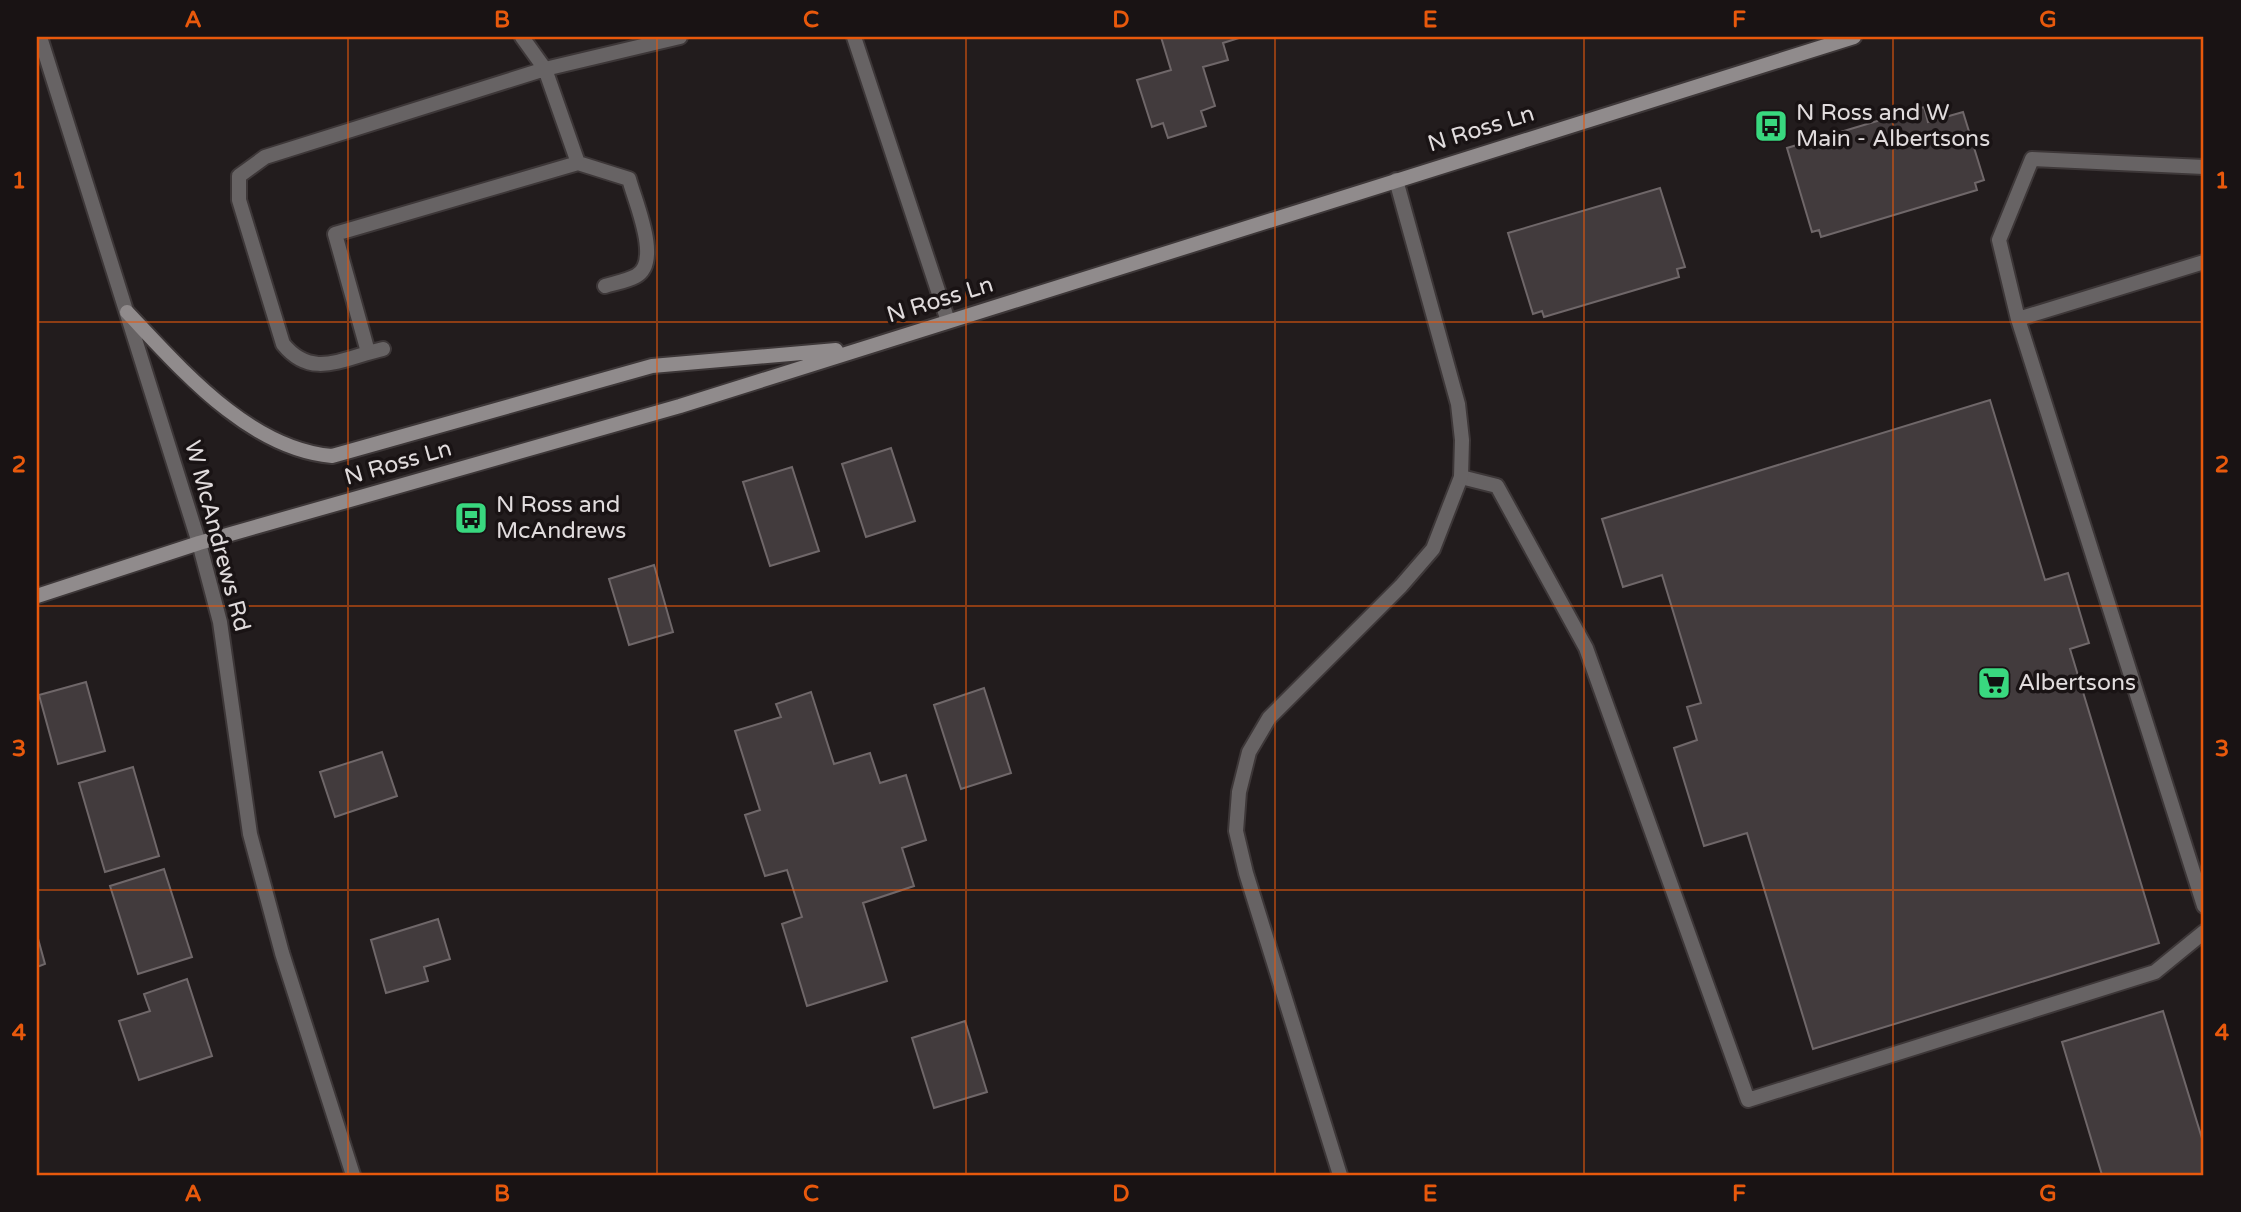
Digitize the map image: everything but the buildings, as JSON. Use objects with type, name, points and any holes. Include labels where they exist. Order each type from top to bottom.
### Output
[{"type":"main road","name":"N Ross Ln","points":[[37,596],[199,543],[680,406],[1854,37]]},
{"type":"main road","points":[[127,312],[206,394],[241,419],[310,454],[332,456],[652,366],[862,348]]},
{"type":"street","name":"W McAndrews Rd","points":[[40,37],[199,543],[220,622],[250,834],[282,953],[353,1175]]},
{"type":"street","points":[[522,37],[545,69],[578,163]]},
{"type":"street","points":[[605,286],[638,276],[648,261],[648,245],[629,179],[578,163],[335,234],[375,350],[316,365],[296,359],[283,344],[239,200],[239,176],[265,157],[545,69],[680,37]]},
{"type":"street","points":[[854,37],[948,321]]},
{"type":"street","points":[[2204,167],[2032,159],[1999,240],[2018,319],[2204,906]]},
{"type":"street","points":[[1340,1175],[1246,873],[1236,831],[1239,792],[1249,752],[1269,718],[1401,586],[1433,549],[1461,477],[1462,440],[1458,404],[1396,180]]},
{"type":"street","points":[[2018,319],[2204,262]]},
{"type":"street","points":[[1461,477],[1497,486],[1586,648],[1748,1100],[2155,972],[2204,932]]},
{"type":"place","name":"N Ross and W Main - Albertsons","points":[[1771,126]]},
{"type":"place","name":"N Ross and McAndrews","points":[[471,518]]},
{"type":"place","name":"Albertsons","points":[[1994,683]]}]
